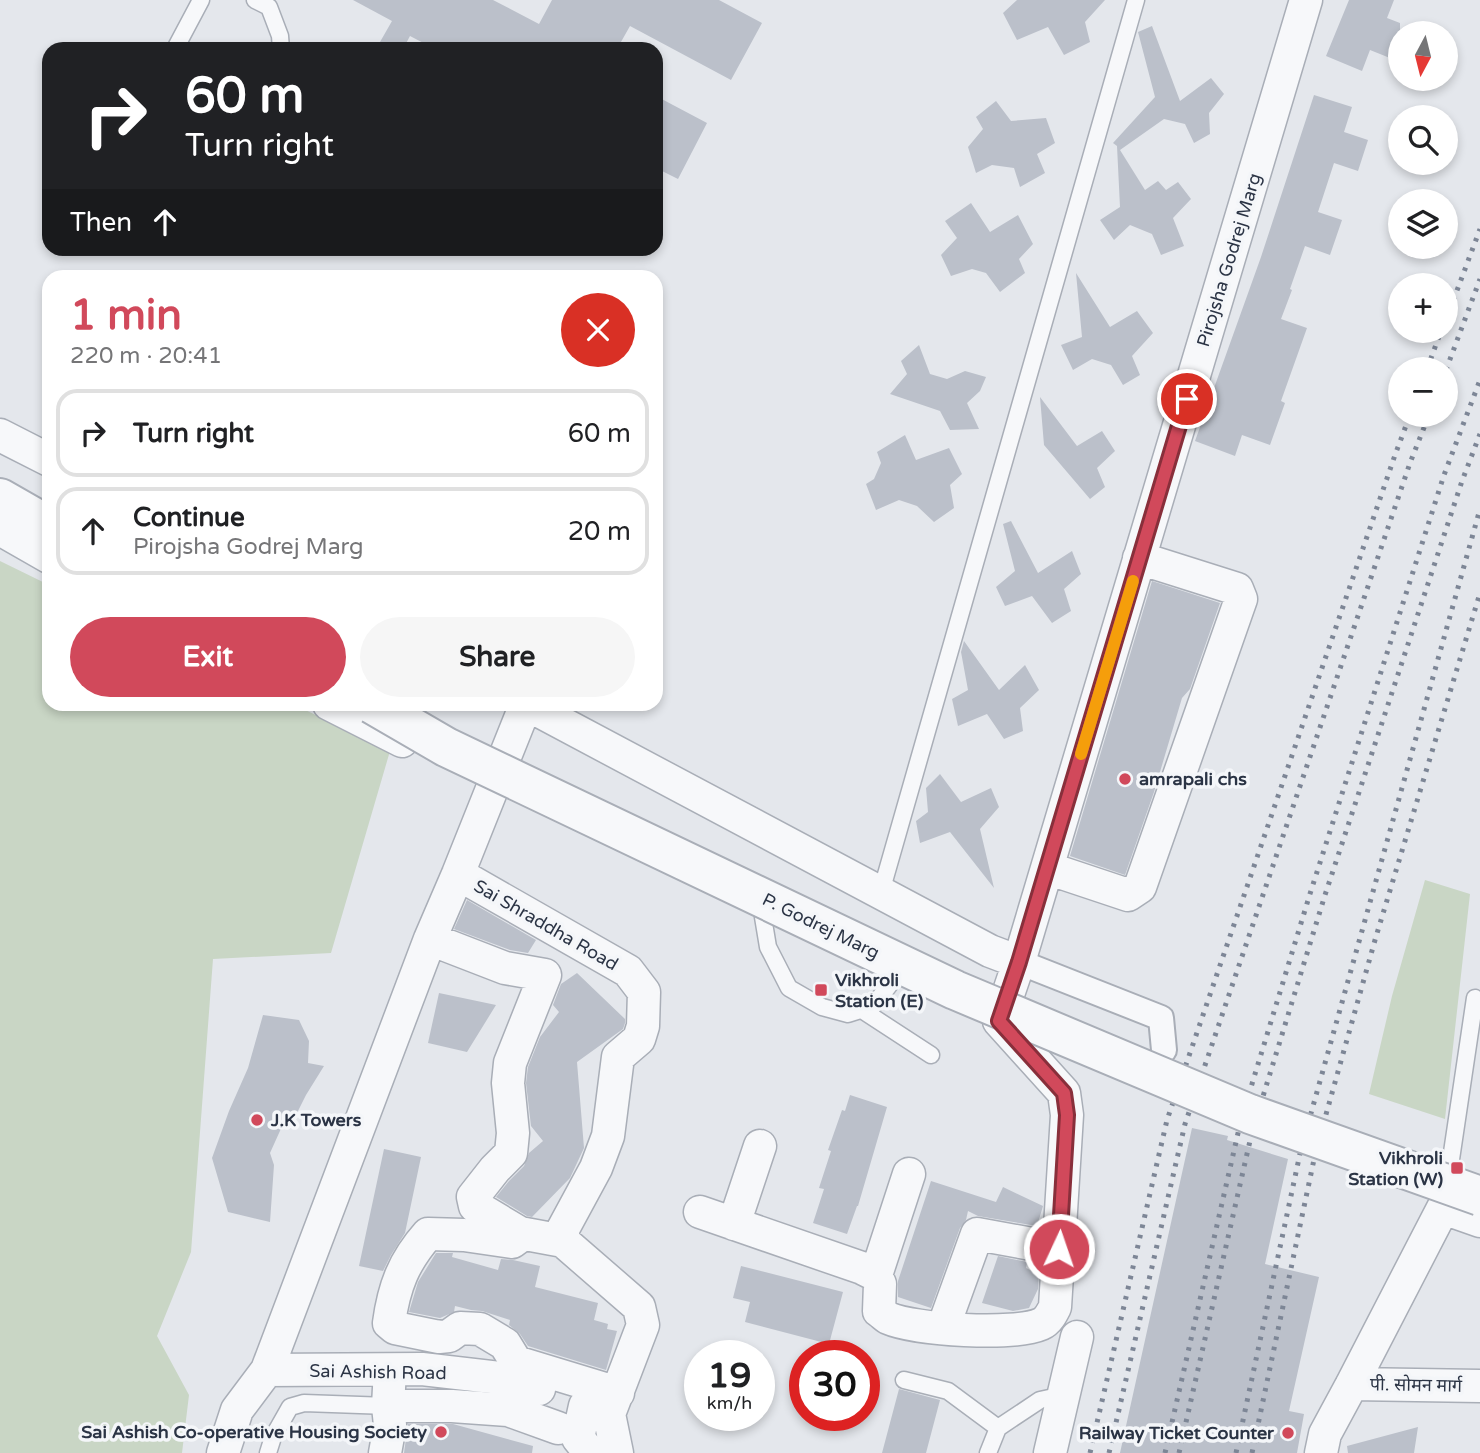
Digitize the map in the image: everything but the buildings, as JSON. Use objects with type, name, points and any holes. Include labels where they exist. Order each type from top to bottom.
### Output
[{"type":"street","name":"Pirojsha Godrej Marg","points":[[999,1021],[1047,869],[1306,0]]},
{"type":"street","points":[[0,435],[42,456]]},
{"type":"street","points":[[0,471],[42,495]]},
{"type":"street","points":[[0,498],[42,522]]},
{"type":"street","points":[[0,529],[42,553]]},
{"type":"street","points":[[1047,869],[1128,895],[1140,887],[1241,599],[1237,589],[1139,558]]},
{"type":"street","points":[[342,711],[492,789],[984,1022],[993,1025],[999,1021],[1064,1093],[1067,1115],[1055,1307],[1042,1324],[1005,1331],[928,1327],[889,1318],[879,1311],[880,1283],[876,1275],[700,1212]]},
{"type":"street","name":"P. Godrej Marg","points":[[384,711],[446,747],[955,990],[1250,1114],[1480,1196]]},
{"type":"street","points":[[223,1453],[237,1410],[281,1370],[449,944],[451,907],[464,878],[492,789],[523,711]]},
{"type":"street","points":[[539,711],[990,951],[1161,1018],[1164,1050]]},
{"type":"street","name":"Sai Shraddha Road","points":[[464,878],[628,971],[644,992],[643,1026],[639,1039],[618,1057],[608,1136],[596,1168],[562,1229],[563,1241]]},
{"type":"street","points":[[572,940],[545,975],[510,1063],[508,1083],[513,1133],[511,1153],[474,1197],[475,1206],[523,1234],[563,1241],[639,1307],[643,1325],[604,1404],[578,1438],[590,1453]]},
{"type":"street","points":[[449,944],[505,968],[545,975]]},
{"type":"street","points":[[734,1224],[761,1146]]},
{"type":"street","points":[[876,1275],[909,1174]]},
{"type":"street","points":[[1321,1453],[1325,1434],[1443,1208],[1480,1221]]},
{"type":"street","points":[[943,1328],[981,1221],[1059,1249]]},
{"type":"street","points":[[523,1234],[512,1242],[464,1235],[428,1234],[414,1249],[400,1273],[389,1322],[395,1328],[439,1337],[449,1336],[460,1328],[480,1329],[505,1344],[516,1362],[604,1404],[617,1453]]},
{"type":"street","points":[[1050,1453],[1077,1337]]},
{"type":"street","name":"Sai Ashish Road","points":[[281,1370],[422,1369],[510,1379],[604,1404]]},
{"type":"street","points":[[385,1453],[390,1425],[390,1370]]},
{"type":"street","name":"पी. सोमन मार्ग","points":[[1352,1384],[1480,1386]]},
{"type":"street","points":[[388,1406],[508,1409],[558,1427]]},
{"type":"lane","points":[[179,42],[201,0]]},
{"type":"lane","points":[[256,0],[269,7],[280,42]]},
{"type":"lane","points":[[881,892],[1136,0]]},
{"type":"lane","points":[[764,917],[768,947],[789,988],[822,1007],[848,1014],[873,1006],[894,979]]},
{"type":"lane","points":[[1443,1208],[1475,998]]},
{"type":"lane","points":[[862,1010],[931,1055]]},
{"type":"lane","points":[[281,1370],[300,1404]]},
{"type":"lane","points":[[904,1380],[948,1391],[998,1428]]},
{"type":"lane","points":[[988,1453],[998,1428],[1040,1400],[1063,1395]]},
{"type":"lane","points":[[268,1453],[273,1437],[290,1407],[304,1403],[388,1406]]},
{"type":"green space","points":[[0,561],[42,582],[42,711],[307,711],[390,751],[331,953],[213,959],[191,1252],[157,1336],[189,1395],[182,1453],[0,1453]]},
{"type":"green space","points":[[1425,880],[1470,894],[1445,1119],[1369,1094],[1392,996]]},
{"type":"railway","points":[[1458,288],[1480,229]]},
{"type":"railway","points":[[1451,357],[1480,279]]},
{"type":"railway","points":[[1431,357],[1437,343]]},
{"type":"railway","points":[[1165,1453],[1241,1120],[1444,475],[1480,380]]},
{"type":"railway","points":[[1090,1453],[1167,1120],[1406,427]]},
{"type":"railway","points":[[1109,1453],[1185,1124],[1424,427]]},
{"type":"railway","points":[[1179,1453],[1252,1132],[1325,895],[1480,434]]},
{"type":"railway","points":[[1236,1453],[1301,1149],[1480,509]]},
{"type":"railway","points":[[1252,1453],[1316,1150],[1375,940],[1480,593]]},
{"type":"slow traffic","points":[[1081,754],[1133,581]]},
{"type":"place","name":"amrapali chs","points":[[1125,779]]},
{"type":"place","name":"Vikhroli Station (E)","points":[[821,990]]},
{"type":"place","name":"J.K Towers","points":[[257,1120]]},
{"type":"place","name":"Vikhroli Station (W)","points":[[1457,1168]]},
{"type":"place","name":"Sai Ashish Co-operative Housing Society","points":[[441,1432]]},
{"type":"place","name":"Railway Ticket Counter","points":[[1288,1433]]},
{"type":"route","points":[[1059,1249],[1067,1115],[1064,1093],[999,1021],[1187,399]]}]
